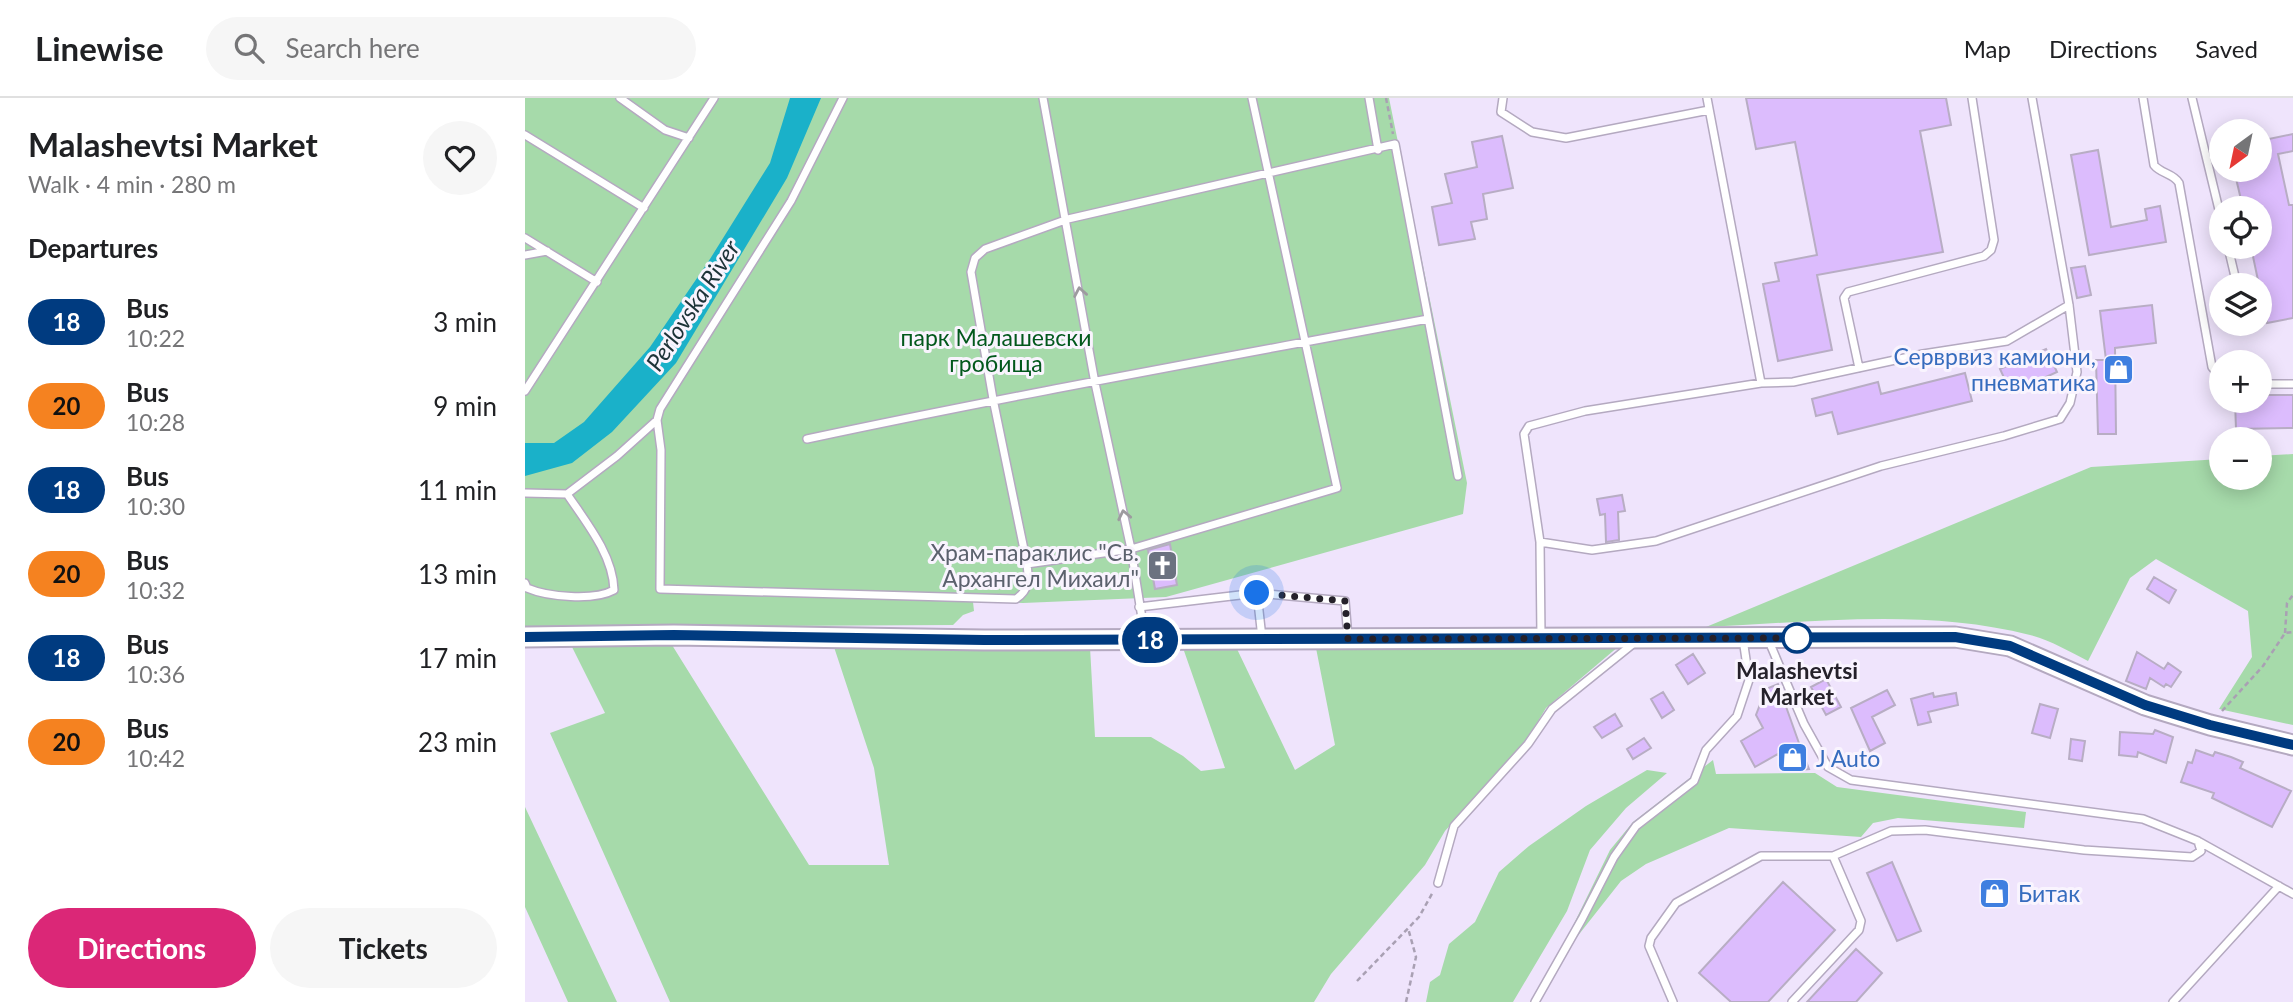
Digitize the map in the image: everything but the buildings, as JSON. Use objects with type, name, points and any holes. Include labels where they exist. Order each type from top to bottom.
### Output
[{"type":"street","points":[[525,636],[1145,640],[1955,637],[2010,646],[2145,705],[2210,725],[2293,745]]},
{"type":"lane","points":[[620,98],[665,130],[689,138]]},
{"type":"lane","points":[[525,391],[714,98]]},
{"type":"lane","points":[[843,98],[791,201],[660,408],[657,420],[661,450],[660,589],[1016,599],[1024,593],[1029,582],[1027,564],[993,399],[971,272],[975,258],[985,248],[1068,219],[1395,144],[1458,477]]},
{"type":"lane","points":[[1044,98],[1068,219],[1095,383],[1131,549],[1145,640]]},
{"type":"lane","points":[[1027,564],[1131,549],[1337,488],[1252,98]]},
{"type":"lane","points":[[1369,98],[1378,150]]},
{"type":"lane","points":[[1503,98],[1501,112],[1532,132],[1566,138],[1709,110]]},
{"type":"lane","points":[[1707,98],[1761,383]]},
{"type":"lane","points":[[1859,368],[1844,298],[1848,292],[1984,256],[1991,250],[1994,240],[1972,98]]},
{"type":"lane","points":[[1540,542],[1592,550],[1656,541],[1881,466],[2004,436],[2060,419],[2070,403],[2077,372],[2070,305],[2032,98]]},
{"type":"lane","points":[[2143,98],[2154,165],[2174,176],[2179,183],[2209,350]]},
{"type":"lane","points":[[2192,98],[2216,196]]},
{"type":"lane","points":[[525,135],[644,208]]},
{"type":"lane","points":[[525,238],[597,282]]},
{"type":"lane","points":[[525,255],[547,251]]},
{"type":"lane","points":[[1541,638],[1540,542],[1524,434],[1529,426],[1585,411],[1761,383],[1793,382],[2007,341],[2070,305]]},
{"type":"lane","points":[[807,439],[993,399],[1095,383],[1428,319]]},
{"type":"lane","points":[[2272,384],[2293,384]]},
{"type":"lane","points":[[525,493],[567,494],[617,456],[657,420]]},
{"type":"lane","points":[[525,583],[527,588],[544,595],[604,595],[614,590],[613,573],[595,536],[567,494]]},
{"type":"lane","points":[[1139,607],[1257,593],[1345,601],[1348,639]]},
{"type":"lane","points":[[1257,593],[1263,639]]},
{"type":"lane","points":[[1438,883],[1454,826],[1528,744],[1552,709],[1640,638]]},
{"type":"lane","points":[[1535,1002],[1614,857],[1636,825],[1694,781],[1706,750],[1737,716],[1749,680],[1743,638]]},
{"type":"lane","points":[[1767,638],[1804,724],[1828,767],[1851,780],[2144,819],[2198,841],[2293,894]]},
{"type":"lane","points":[[1673,1002],[1649,946],[1651,938],[1677,904],[1761,856],[1833,856],[1891,831],[1925,830],[2084,850],[2192,857],[2201,851],[2198,841]]},
{"type":"lane","points":[[1792,1002],[1859,930],[1860,914],[1833,856]]},
{"type":"lane","points":[[2173,1002],[2279,886]]},
{"type":"path","points":[[1385,98],[1395,144]]},
{"type":"path","points":[[2210,725],[2263,666],[2285,633],[2287,603],[2293,595]]},
{"type":"path","points":[[2285,633],[2293,632]]},
{"type":"path","points":[[1357,981],[1419,917],[1438,883]]},
{"type":"path","points":[[1406,1002],[1416,957],[1408,928]]},
{"type":"green space","name":"парк Малашевски гробища","points":[[525,98],[1389,98],[1467,483],[1463,514],[1166,597],[1023,603],[973,602],[974,611],[963,615],[953,625],[525,627]]},
{"type":"green space","points":[[2293,454],[2293,725],[2219,709],[2252,657],[2248,611],[2156,559],[2130,578],[2088,661],[2030,635],[1951,622],[1869,619],[1706,627],[2091,467],[2209,460],[2209,490],[2272,490],[2272,455]]},
{"type":"green space","points":[[833,644],[1090,647],[1095,737],[1151,737],[1183,756],[1201,771],[1225,768],[1183,648],[1237,649],[1295,770],[1335,745],[1316,648],[1619,646],[1546,708],[1525,743],[1445,831],[1425,865],[1331,974],[1314,1002],[670,1002],[550,733],[605,713],[571,645],[672,645],[809,865],[889,865],[874,768]]},
{"type":"green space","points":[[1713,760],[1716,774],[1815,773],[1837,787],[2026,812],[2024,828],[1898,818],[1873,823],[1861,837],[1729,828],[1646,864],[1621,881],[1569,947],[1565,942],[1610,850],[1633,822]]},
{"type":"green space","points":[[1647,770],[1667,773],[1626,808],[1590,850],[1567,911],[1513,1002],[1426,1002],[1430,982],[1440,975],[1449,944],[1475,922],[1499,872],[1529,846],[1586,806]]},
{"type":"green space","points":[[525,807],[617,1002],[568,1002],[525,907]]},
{"type":"water","name":"Perlovska River","points":[[790,98],[821,98],[787,178],[676,363],[612,432],[572,463],[525,476],[525,443],[554,443],[584,422],[650,347],[710,259],[770,163]]},
{"type":"bus line","name":"18","points":[[525,637],[674,635],[984,640],[1955,637],[2010,646],[2145,705],[2210,725],[2293,745]]},
{"type":"place","name":"Серврвиз камиони, пневматика","points":[[2119,369]]},
{"type":"place","name":"Храм-параклис \"Св. Архангел Михаил\"","points":[[1162,565]]},
{"type":"place","name":"Malashevtsi Market","points":[[1797,638]]},
{"type":"place","name":"J Auto","points":[[1793,758]]},
{"type":"place","name":"Битак","points":[[1995,893]]},
{"type":"route","points":[[1257,593],[1345,601],[1348,639],[1797,638]]}]
